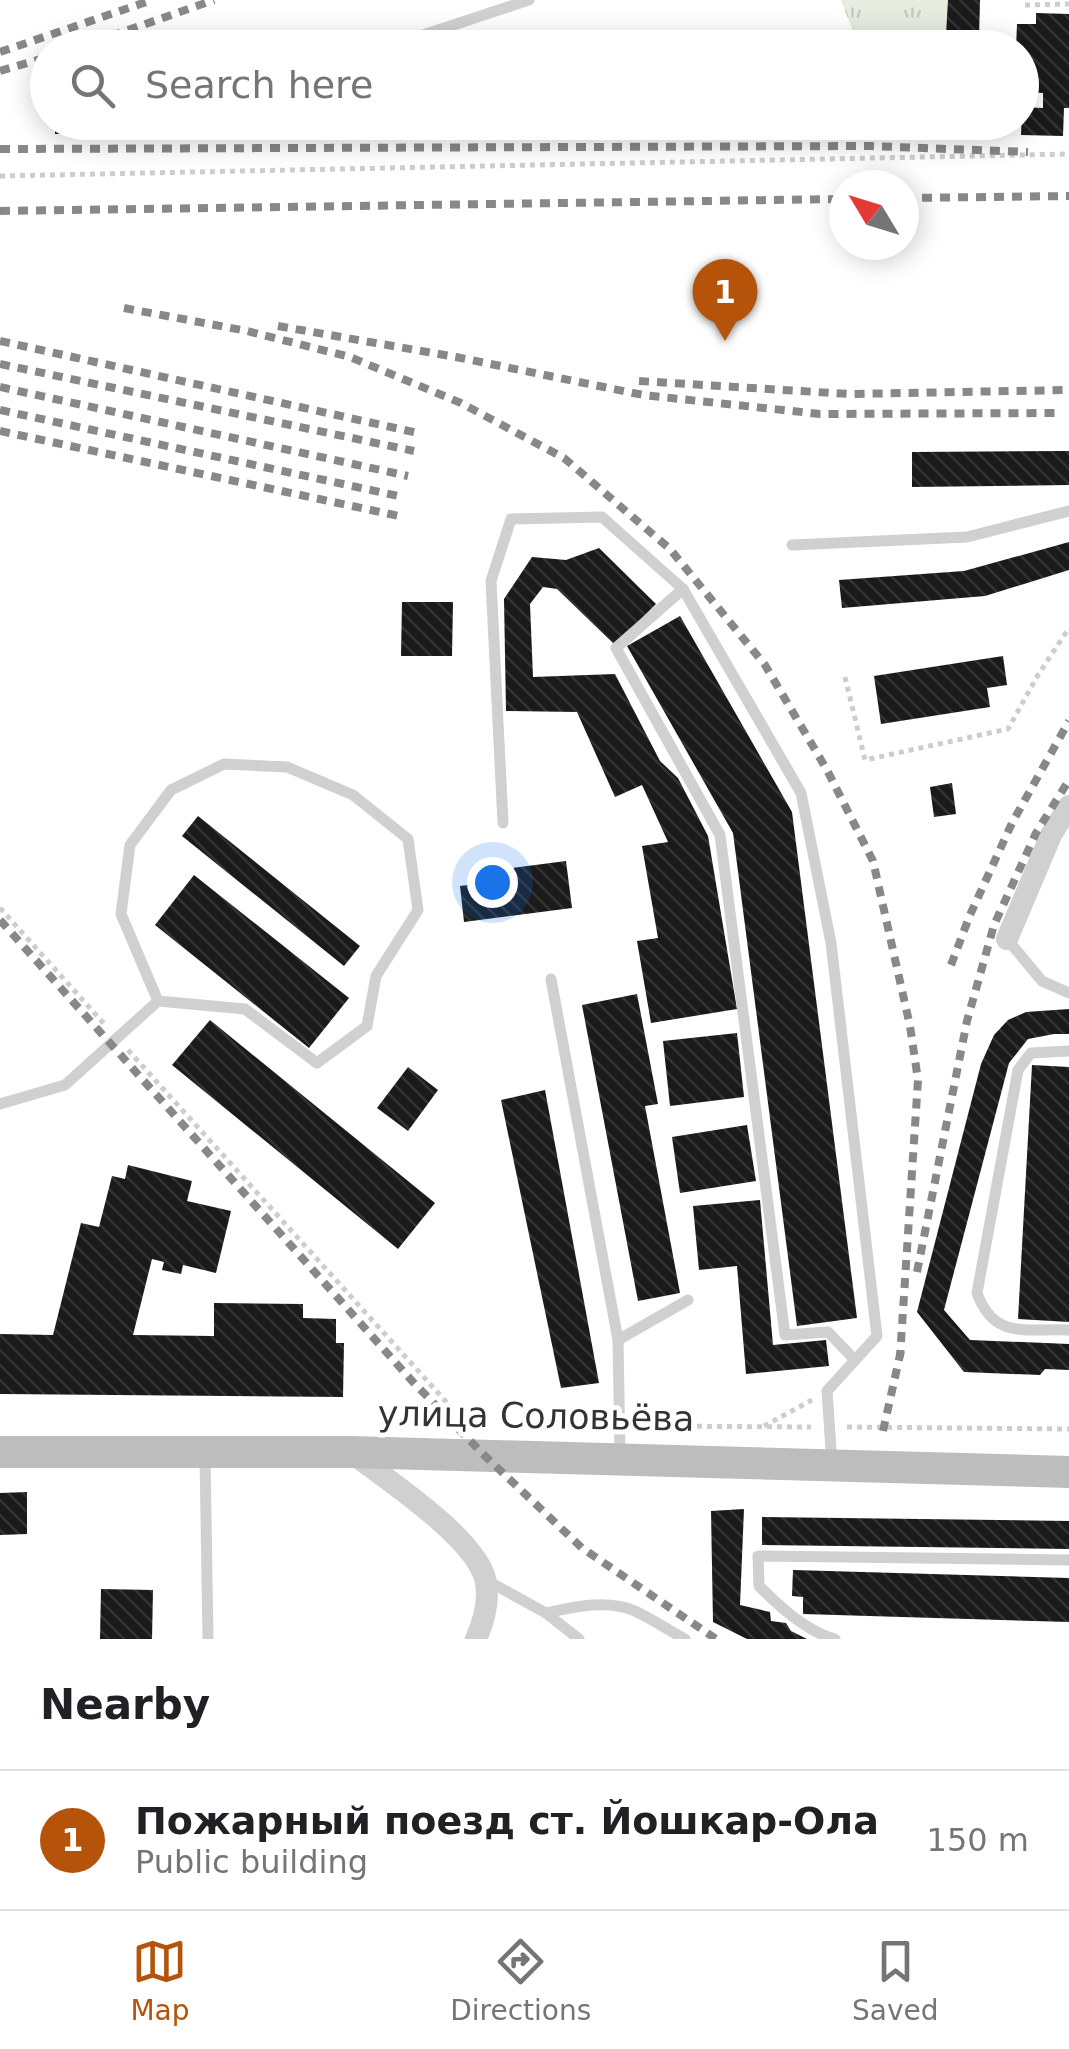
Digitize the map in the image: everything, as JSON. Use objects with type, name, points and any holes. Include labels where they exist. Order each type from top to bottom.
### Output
[{"type":"street","points":[[1007,939],[1051,835],[1069,806]]},
{"type":"street","name":"улица Соловьёва","points":[[0,1452],[350,1452],[1069,1472]]},
{"type":"street","points":[[350,1452],[455,1533],[476,1558],[486,1580],[484,1613],[476,1639]]},
{"type":"lane","points":[[438,30],[529,0]]},
{"type":"lane","points":[[792,545],[967,537],[1069,511]]},
{"type":"lane","points":[[503,823],[491,581],[512,519],[602,517],[683,589],[801,794],[831,944],[877,1336],[827,1392],[832,1464]]},
{"type":"lane","points":[[683,589],[616,648],[720,835],[785,1335],[828,1332],[855,1360]]},
{"type":"lane","points":[[0,1104],[66,1085],[158,1001],[244,1009],[318,1063],[367,1026],[376,976],[418,910],[408,839],[352,796],[288,766],[224,764],[171,790],[130,845],[121,914],[158,1001]]},
{"type":"lane","points":[[1007,939],[1042,980],[1069,993]]},
{"type":"lane","points":[[551,978],[618,1340],[620,1458]]},
{"type":"lane","points":[[1069,1052],[1030,1052],[1018,1070],[977,1293],[984,1313],[1003,1328],[1069,1330]]},
{"type":"lane","points":[[618,1340],[688,1300]]},
{"type":"lane","points":[[204,1452],[208,1639]]},
{"type":"lane","points":[[835,1639],[824,1636],[777,1604],[759,1586],[758,1556],[1069,1560]]},
{"type":"lane","points":[[486,1580],[546,1613],[580,1639]]},
{"type":"lane","points":[[546,1613],[610,1604],[632,1610],[685,1639]]},
{"type":"path","points":[[1025,4],[1069,4]]},
{"type":"path","points":[[0,176],[1069,154]]},
{"type":"path","points":[[844,677],[866,760],[990,733],[1008,729],[1069,628]]},
{"type":"path","points":[[0,908],[468,1426]]},
{"type":"path","points":[[763,1427],[827,1392]]},
{"type":"green space","points":[[841,0],[980,0],[979,30],[852,30]]},
{"type":"building","points":[[948,0],[980,0],[979,30],[946,30]]},
{"type":"building","points":[[1036,13],[1069,14],[1069,108],[1064,108],[1063,136],[1039,135],[1043,93],[1039,93],[1039,30],[1017,30],[1017,24],[1036,24]]},
{"type":"building","points":[[1069,451],[1069,485],[912,487],[912,452]]},
{"type":"building","points":[[1069,542],[1069,570],[985,596],[842,608],[839,580],[964,571]]},
{"type":"building","points":[[599,548],[656,604],[615,645],[557,589],[543,587],[530,604],[533,677],[615,674],[660,761],[678,778],[708,836],[737,1009],[651,1023],[637,941],[658,938],[642,846],[668,842],[642,785],[615,797],[577,712],[506,711],[504,599],[532,557],[566,560]]},
{"type":"building","points":[[402,602],[453,602],[452,656],[401,656]]},
{"type":"building","points":[[680,616],[792,812],[857,1318],[797,1326],[733,833],[627,646]]},
{"type":"building","points":[[1003,656],[1007,685],[987,688],[990,707],[881,724],[874,676]]},
{"type":"building","points":[[952,783],[956,814],[934,817],[930,787]]},
{"type":"building","points":[[198,816],[360,946],[344,966],[182,836]]},
{"type":"building","points":[[566,861],[572,908],[464,922],[460,886],[514,879],[512,868]]},
{"type":"building","points":[[194,875],[349,998],[309,1048],[155,925]]},
{"type":"building","points":[[637,994],[658,1104],[645,1106],[680,1293],[638,1301],[582,1005]]},
{"type":"building","points":[[1069,1009],[1069,1034],[1028,1039],[1009,1063],[944,1310],[970,1340],[1069,1344],[1069,1370],[1045,1369],[1040,1375],[964,1372],[917,1312],[981,1064],[994,1035],[1008,1020],[1026,1012]]},
{"type":"building","points":[[210,1020],[435,1203],[398,1249],[172,1065]]},
{"type":"building","points":[[737,1033],[744,1097],[670,1106],[663,1041]]},
{"type":"building","points":[[1032,1065],[1069,1067],[1069,1322],[1018,1319]]},
{"type":"building","points":[[408,1067],[438,1090],[408,1131],[377,1108]]},
{"type":"building","points":[[545,1090],[599,1383],[561,1388],[501,1100]]},
{"type":"building","points":[[747,1125],[756,1181],[680,1193],[672,1137]]},
{"type":"building","points":[[128,1165],[192,1181],[187,1201],[231,1211],[216,1273],[183,1265],[181,1274],[162,1270],[164,1262],[152,1259],[133,1335],[214,1336],[214,1303],[303,1304],[303,1318],[336,1319],[336,1343],[344,1343],[343,1397],[0,1394],[0,1334],[53,1335],[81,1223],[99,1227],[112,1176],[125,1179]]},
{"type":"building","points":[[760,1200],[773,1345],[826,1340],[829,1366],[746,1374],[737,1266],[699,1270],[693,1206]]},
{"type":"building","points":[[27,1492],[27,1534],[0,1535],[0,1493]]},
{"type":"building","points":[[744,1509],[740,1605],[770,1612],[771,1621],[786,1623],[791,1631],[807,1639],[747,1639],[713,1622],[711,1511]]},
{"type":"building","points":[[762,1517],[1069,1521],[1069,1549],[762,1545]]},
{"type":"building","points":[[793,1570],[1069,1578],[1069,1622],[803,1614],[803,1597],[792,1596]]},
{"type":"building","points":[[101,1589],[153,1590],[152,1639],[100,1639]]},
{"type":"railway","points":[[64,30],[152,0]]},
{"type":"railway","points":[[128,30],[214,0]]},
{"type":"railway","points":[[0,52],[30,42]]},
{"type":"railway","points":[[0,71],[30,62]]},
{"type":"railway","points":[[0,149],[870,146],[1028,152]]},
{"type":"railway","points":[[919,198],[1069,196]]},
{"type":"railway","points":[[0,211],[829,199]]},
{"type":"railway","points":[[124,308],[247,331],[350,357],[461,403],[564,458],[670,549],[765,665],[827,770],[873,861],[910,1026],[918,1080],[900,1357]]},
{"type":"railway","points":[[278,326],[643,395],[820,414],[1059,413]]},
{"type":"railway","points":[[0,341],[418,433]]},
{"type":"railway","points":[[0,364],[414,451]]},
{"type":"railway","points":[[639,381],[849,394],[1069,390]]},
{"type":"railway","points":[[0,387],[408,476]]},
{"type":"railway","points":[[0,410],[403,497]]},
{"type":"railway","points":[[0,431],[399,516]]},
{"type":"railway","points":[[951,965],[1012,823],[1069,721]]},
{"type":"railway","points":[[917,1272],[967,1021],[994,925],[1036,833],[1069,780]]},
{"type":"railway","points":[[0,920],[413,1382],[484,1455],[582,1548],[716,1639]]},
{"type":"railway","points":[[883,1431],[902,1346]]},
{"type":"place","name":"Пожарный поезд ст. Йошкар-Ола","points":[[725,341]]}]
